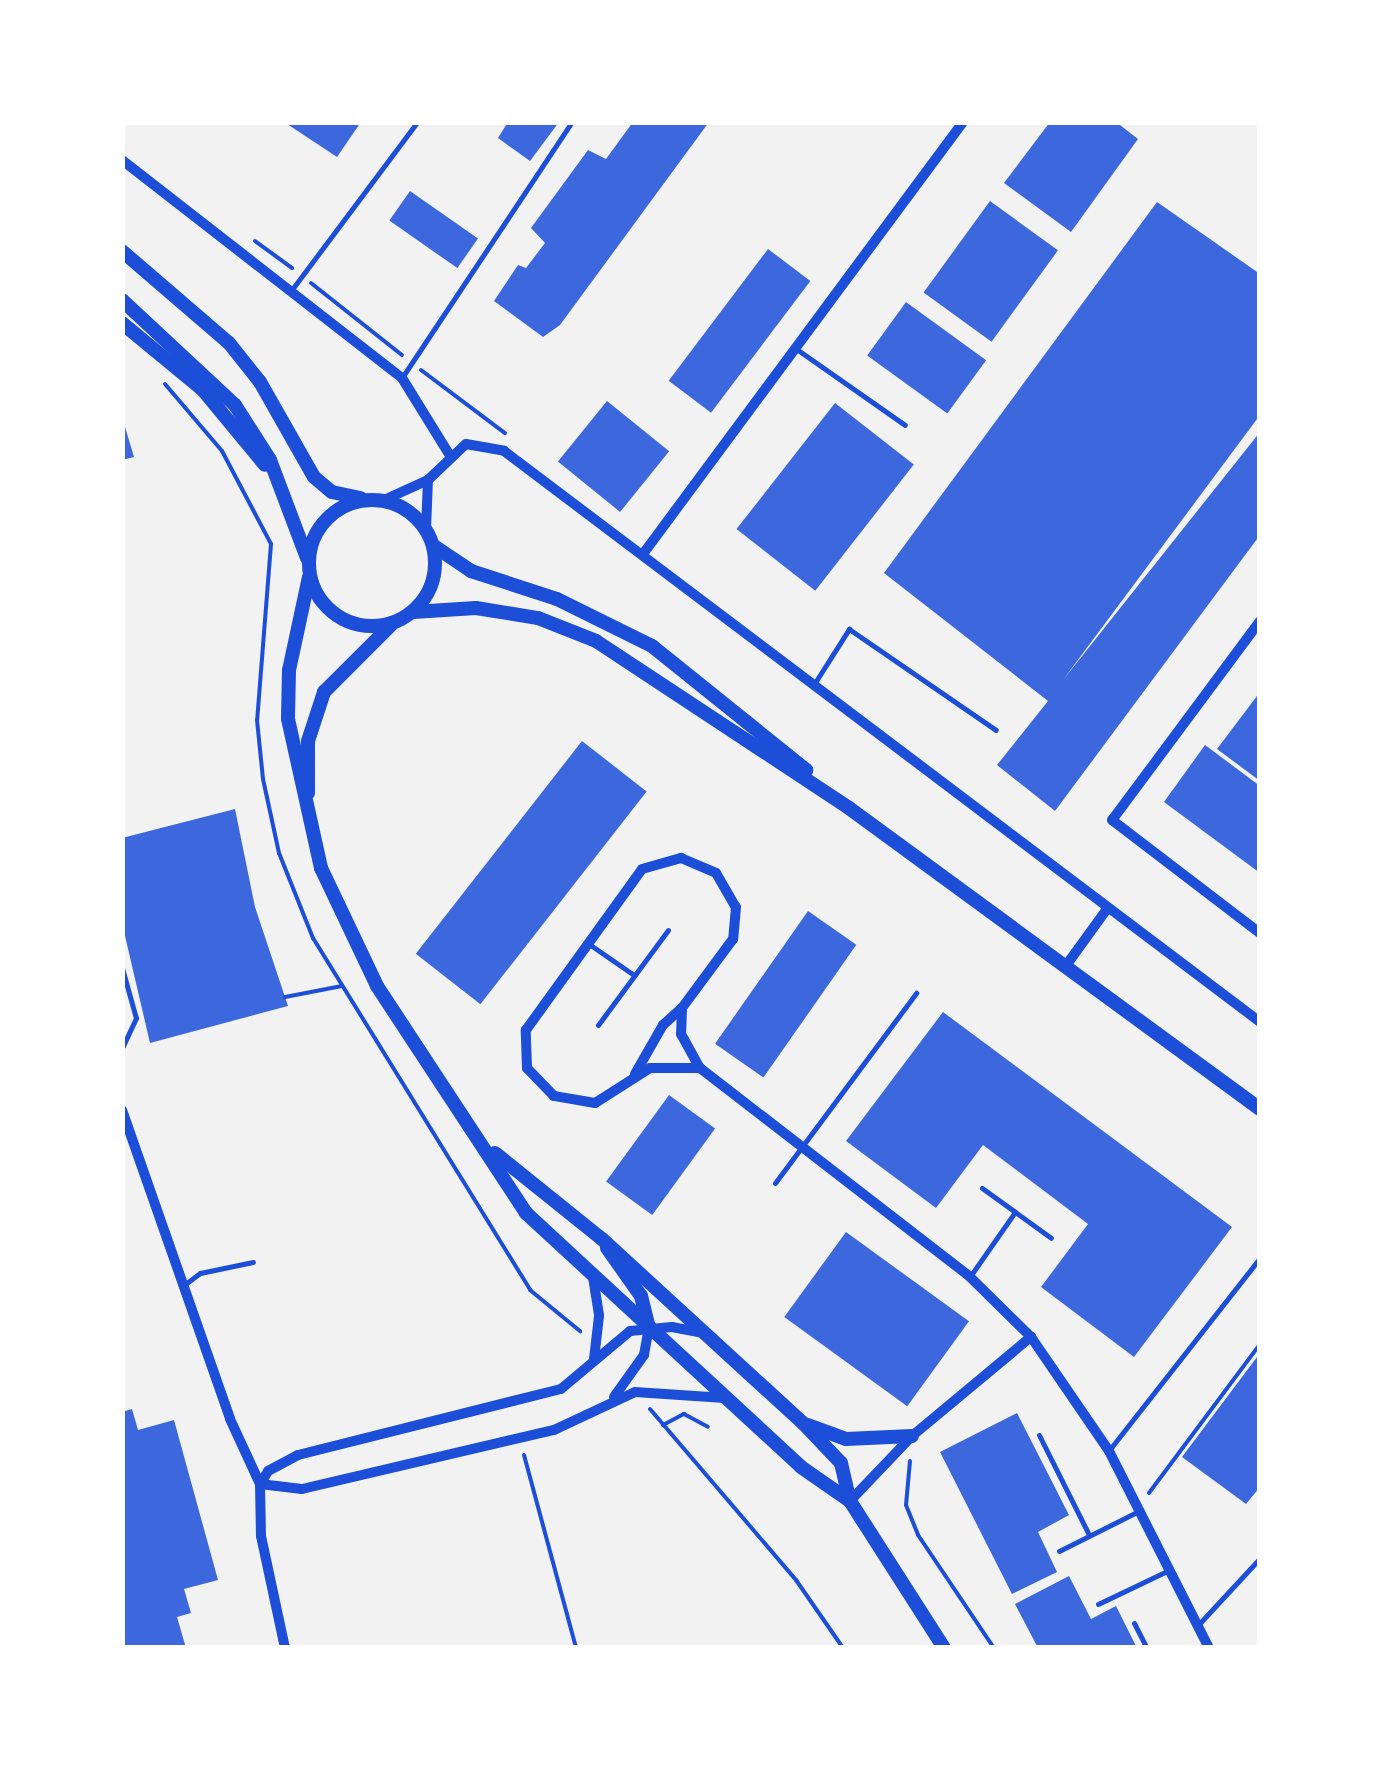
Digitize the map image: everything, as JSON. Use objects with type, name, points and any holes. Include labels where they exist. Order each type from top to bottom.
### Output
[{"type":"street","points":[[643,554],[962,122]]},
{"type":"street","points":[[122,160],[293,288],[402,378],[449,454]]},
{"type":"street","points":[[122,251],[228,343],[260,382],[314,478],[332,492],[384,500],[408,510],[426,528],[434,546],[436,570],[413,612]]},
{"type":"street","points":[[122,300],[202,367],[235,405],[279,480],[318,597],[350,623],[392,624]]},
{"type":"street","points":[[122,323],[203,390],[279,480]]},
{"type":"street","points":[[384,500],[428,480],[449,454],[466,444],[504,451],[816,681],[1107,909],[1255,1019],[1260,1004]]},
{"type":"street","points":[[426,528],[428,480]]},
{"type":"street","points":[[308,560],[326,519],[366,500]]},
{"type":"street","points":[[434,546],[471,571],[556,599],[652,646],[849,808]]},
{"type":"street","points":[[310,577],[289,670],[288,719],[307,824],[378,986],[490,1150],[526,1213],[801,1468],[850,1501]]},
{"type":"street","points":[[307,824],[308,741],[324,692],[392,624],[413,612],[476,608],[538,618],[596,641],[849,808],[1260,1109]]},
{"type":"street","points":[[1260,621],[1112,820],[1260,933]]},
{"type":"street","points":[[660,860],[699,861],[730,892],[737,922],[733,939],[682,1008],[663,1025],[634,1074],[616,1094],[574,1103],[538,1085],[527,1068],[526,1030],[586,942],[642,869],[660,860]]},
{"type":"street","points":[[1065,967],[1107,909]]},
{"type":"street","points":[[682,1008],[682,1034],[700,1068],[802,1142],[970,1278],[1031,1338],[1109,1450],[1209,1648]]},
{"type":"street","points":[[634,1074],[666,1065],[700,1068]]},
{"type":"street","points":[[122,1110],[230,1419],[260,1484],[261,1536],[285,1648]]},
{"type":"street","points":[[490,1150],[602,1238],[711,1335],[841,1463],[850,1501],[944,1648]]},
{"type":"street","points":[[602,1238],[641,1296],[649,1328],[644,1355],[610,1402]]},
{"type":"street","points":[[593,1277],[597,1344],[594,1360]]},
{"type":"street","points":[[260,1484],[268,1472],[298,1455],[538,1399],[562,1389],[616,1339],[649,1328],[711,1335]]},
{"type":"street","points":[[850,1501],[912,1436],[1031,1338]]},
{"type":"street","points":[[260,1484],[302,1490],[554,1430],[635,1392],[725,1398]]},
{"type":"street","points":[[803,1423],[846,1439],[912,1436]]},
{"type":"lane","points":[[293,288],[417,122]]},
{"type":"lane","points":[[402,378],[572,122]]},
{"type":"lane","points":[[796,348],[905,425]]},
{"type":"lane","points":[[816,681],[849,629],[996,730]]},
{"type":"lane","points":[[598,1025],[668,930]]},
{"type":"lane","points":[[586,942],[634,975]]},
{"type":"lane","points":[[122,968],[136,1018],[122,1048]]},
{"type":"lane","points":[[775,1183],[916,992]]},
{"type":"lane","points":[[982,1188],[1051,1238]]},
{"type":"lane","points":[[970,1278],[1015,1212]]},
{"type":"lane","points":[[1109,1450],[1259,1259]]},
{"type":"lane","points":[[184,1285],[200,1272],[253,1262]]},
{"type":"lane","points":[[1038,1435],[1089,1535]]},
{"type":"lane","points":[[1058,1550],[1141,1507]]},
{"type":"lane","points":[[1198,1625],[1260,1558]]},
{"type":"lane","points":[[1098,1604],[1171,1570]]},
{"type":"lane","points":[[1134,1623],[1147,1648]]},
{"type":"path","points":[[162,380],[222,451],[271,544],[257,720],[262,779],[279,854],[313,938],[530,1290],[597,1344]]},
{"type":"path","points":[[285,997],[342,986]]},
{"type":"path","points":[[1141,1507],[1260,1344]]},
{"type":"path","points":[[635,1392],[796,1580],[843,1648]]},
{"type":"path","points":[[663,1425],[684,1414],[708,1427]]},
{"type":"path","points":[[912,1436],[906,1505],[994,1648]]},
{"type":"path","points":[[524,1455],[576,1648]]},
{"type":"building","points":[[284,122],[361,122],[337,157]]},
{"type":"building","points":[[508,122],[559,122],[530,161],[498,138]]},
{"type":"building","points":[[633,122],[709,122],[560,325],[543,337],[494,301],[518,265],[526,268],[545,243],[531,228],[588,150],[606,159]]},
{"type":"building","points":[[1050,122],[1116,122],[1138,139],[1071,232],[1004,183]]},
{"type":"building","points":[[410,191],[478,239],[457,268],[389,220]]},
{"type":"building","points":[[990,201],[1058,250],[992,342],[924,292]]},
{"type":"building","points":[[1157,202],[1260,274],[1260,415],[1063,680],[1260,432],[1260,535],[1055,811],[997,765],[1048,701],[884,573]]},
{"type":"building","points":[[768,249],[810,281],[711,413],[669,381]]},
{"type":"building","points":[[906,302],[986,360],[947,414],[867,355]]},
{"type":"building","points":[[607,401],[669,451],[620,512],[558,462]]},
{"type":"building","points":[[835,403],[914,465],[815,591],[736,529]]},
{"type":"building","points":[[122,417],[134,457],[122,460]]},
{"type":"building","points":[[1260,692],[1260,781],[1217,749]]},
{"type":"building","points":[[582,741],[647,791],[480,1004],[416,954]]},
{"type":"building","points":[[1205,745],[1260,786],[1260,873],[1164,802]]},
{"type":"building","points":[[235,809],[255,907],[288,1006],[150,1043],[122,923],[122,838]]},
{"type":"building","points":[[808,911],[856,945],[763,1078],[715,1044]]},
{"type":"building","points":[[943,1012],[1232,1227],[1134,1357],[1041,1287],[1088,1224],[983,1145],[936,1208],[846,1141]]},
{"type":"building","points":[[669,1095],[715,1129],[652,1215],[606,1182]]},
{"type":"building","points":[[846,1232],[969,1321],[907,1406],[784,1317]]},
{"type":"building","points":[[1260,1353],[1260,1487],[1246,1504],[1182,1457]]},
{"type":"building","points":[[132,1409],[138,1430],[174,1420],[218,1580],[184,1589],[191,1613],[177,1617],[186,1648],[122,1648],[122,1412]]},
{"type":"building","points":[[1017,1413],[1069,1515],[1038,1532],[1057,1572],[1012,1594],[940,1452]]},
{"type":"building","points":[[1069,1576],[1091,1619],[1116,1606],[1137,1648],[1038,1648],[1015,1604]]}]
